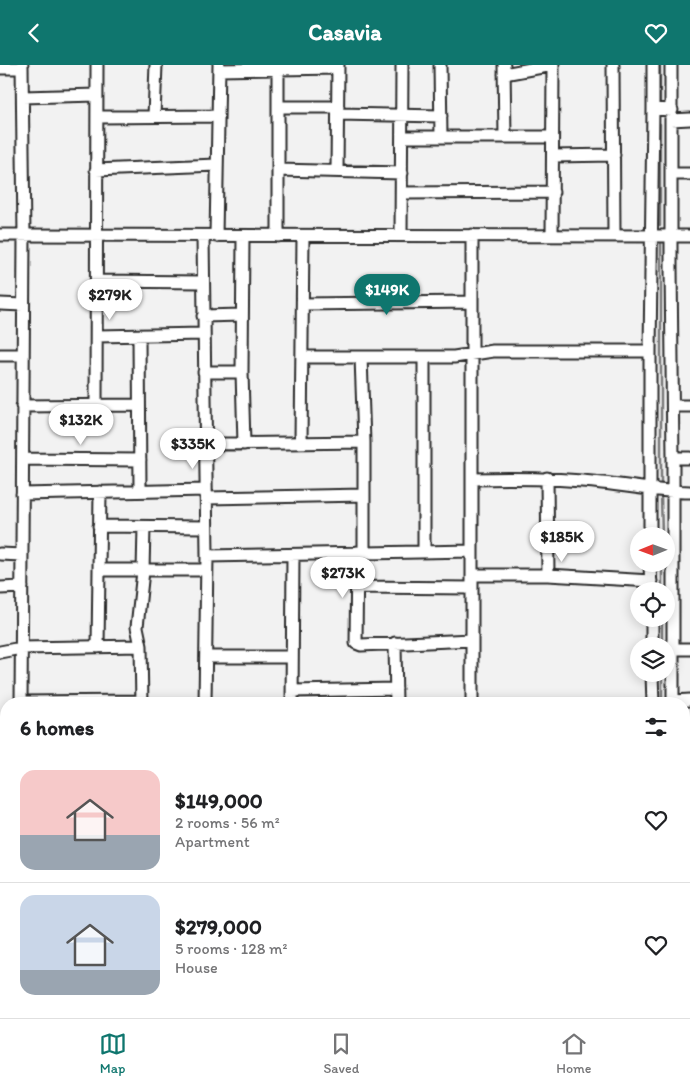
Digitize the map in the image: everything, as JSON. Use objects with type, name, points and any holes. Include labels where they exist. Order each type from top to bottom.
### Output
[{"type":"street","points":[[96,406],[97,65]]},
{"type":"street","points":[[154,116],[156,65]]},
{"type":"street","points":[[401,235],[402,65]]},
{"type":"street","points":[[440,65],[441,137]]},
{"type":"street","points":[[505,137],[504,69],[553,65],[552,236]]},
{"type":"street","points":[[613,65],[614,236]]},
{"type":"street","points":[[650,527],[650,236],[653,65]]},
{"type":"street","points":[[671,65],[672,236],[670,267],[674,458],[672,637]]},
{"type":"street","points":[[0,68],[22,67],[24,236],[22,305],[21,697]]},
{"type":"street","points":[[216,236],[219,68],[278,70],[338,67],[337,171]]},
{"type":"street","points":[[278,70],[278,236]]},
{"type":"street","points":[[23,97],[98,95]]},
{"type":"street","points":[[278,107],[441,116]]},
{"type":"street","points":[[653,109],[690,119]]},
{"type":"street","points":[[98,117],[218,116]]},
{"type":"street","points":[[402,137],[552,137]]},
{"type":"street","points":[[553,156],[614,155]]},
{"type":"street","points":[[96,170],[216,165]]},
{"type":"street","points":[[278,170],[402,173]]},
{"type":"street","points":[[672,174],[690,174]]},
{"type":"street","points":[[651,188],[672,189]]},
{"type":"street","points":[[402,193],[553,192]]},
{"type":"street","points":[[0,235],[243,237],[401,235],[690,236]]},
{"type":"street","points":[[472,235],[472,697]]},
{"type":"street","points":[[203,236],[207,556],[205,697]]},
{"type":"street","points":[[301,442],[303,236]]},
{"type":"street","points":[[243,237],[242,372],[244,443]]},
{"type":"street","points":[[651,282],[670,267]]},
{"type":"street","points":[[97,281],[203,282]]},
{"type":"street","points":[[303,304],[471,302]]},
{"type":"street","points":[[0,305],[22,305]]},
{"type":"street","points":[[203,316],[242,315]]},
{"type":"street","points":[[97,336],[203,334]]},
{"type":"street","points":[[139,336],[140,491]]},
{"type":"street","points":[[303,357],[454,357],[493,351],[650,351]]},
{"type":"street","points":[[0,355],[22,355]]},
{"type":"street","points":[[361,357],[364,495],[357,587],[356,643],[361,645],[472,640]]},
{"type":"street","points":[[424,357],[424,551]]},
{"type":"street","points":[[204,373],[242,372]]},
{"type":"street","points":[[22,406],[139,405]]},
{"type":"street","points":[[673,406],[690,406]]},
{"type":"street","points":[[205,444],[364,442]]},
{"type":"street","points":[[674,458],[690,458]]},
{"type":"street","points":[[23,459],[140,460]]},
{"type":"street","points":[[472,479],[547,478],[603,483],[650,490],[690,492]]},
{"type":"street","points":[[547,478],[548,575]]},
{"type":"street","points":[[22,494],[140,491],[206,494],[364,495]]},
{"type":"street","points":[[98,647],[100,492]]},
{"type":"street","points":[[99,526],[206,527]]},
{"type":"street","points":[[142,697],[141,646],[137,627],[143,571],[144,527]]},
{"type":"street","points":[[207,556],[472,551]]},
{"type":"street","points":[[0,554],[22,555]]},
{"type":"street","points":[[292,697],[293,555]]},
{"type":"street","points":[[99,570],[206,570]]},
{"type":"street","points":[[472,575],[548,575],[630,584]]},
{"type":"street","points":[[0,588],[22,587]]},
{"type":"street","points":[[357,587],[472,588]]},
{"type":"street","points":[[395,643],[396,697]]},
{"type":"street","points":[[0,651],[21,648],[141,646]]},
{"type":"street","points":[[675,649],[690,649]]},
{"type":"street","points":[[206,657],[291,657]]},
{"type":"street","points":[[652,682],[653,697]]},
{"type":"street","points":[[673,682],[673,697]]},
{"type":"street","points":[[292,691],[396,689]]},
{"type":"waterway","points":[[660,65],[660,106]]},
{"type":"waterway","points":[[660,124],[660,226]]},
{"type":"waterway","points":[[661,243],[661,487]]},
{"type":"waterway","points":[[661,495],[662,527]]},
{"type":"waterway","points":[[662,573],[662,582]]},
{"type":"waterway","points":[[662,627],[662,637]]},
{"type":"waterway","points":[[662,682],[662,697]]}]
